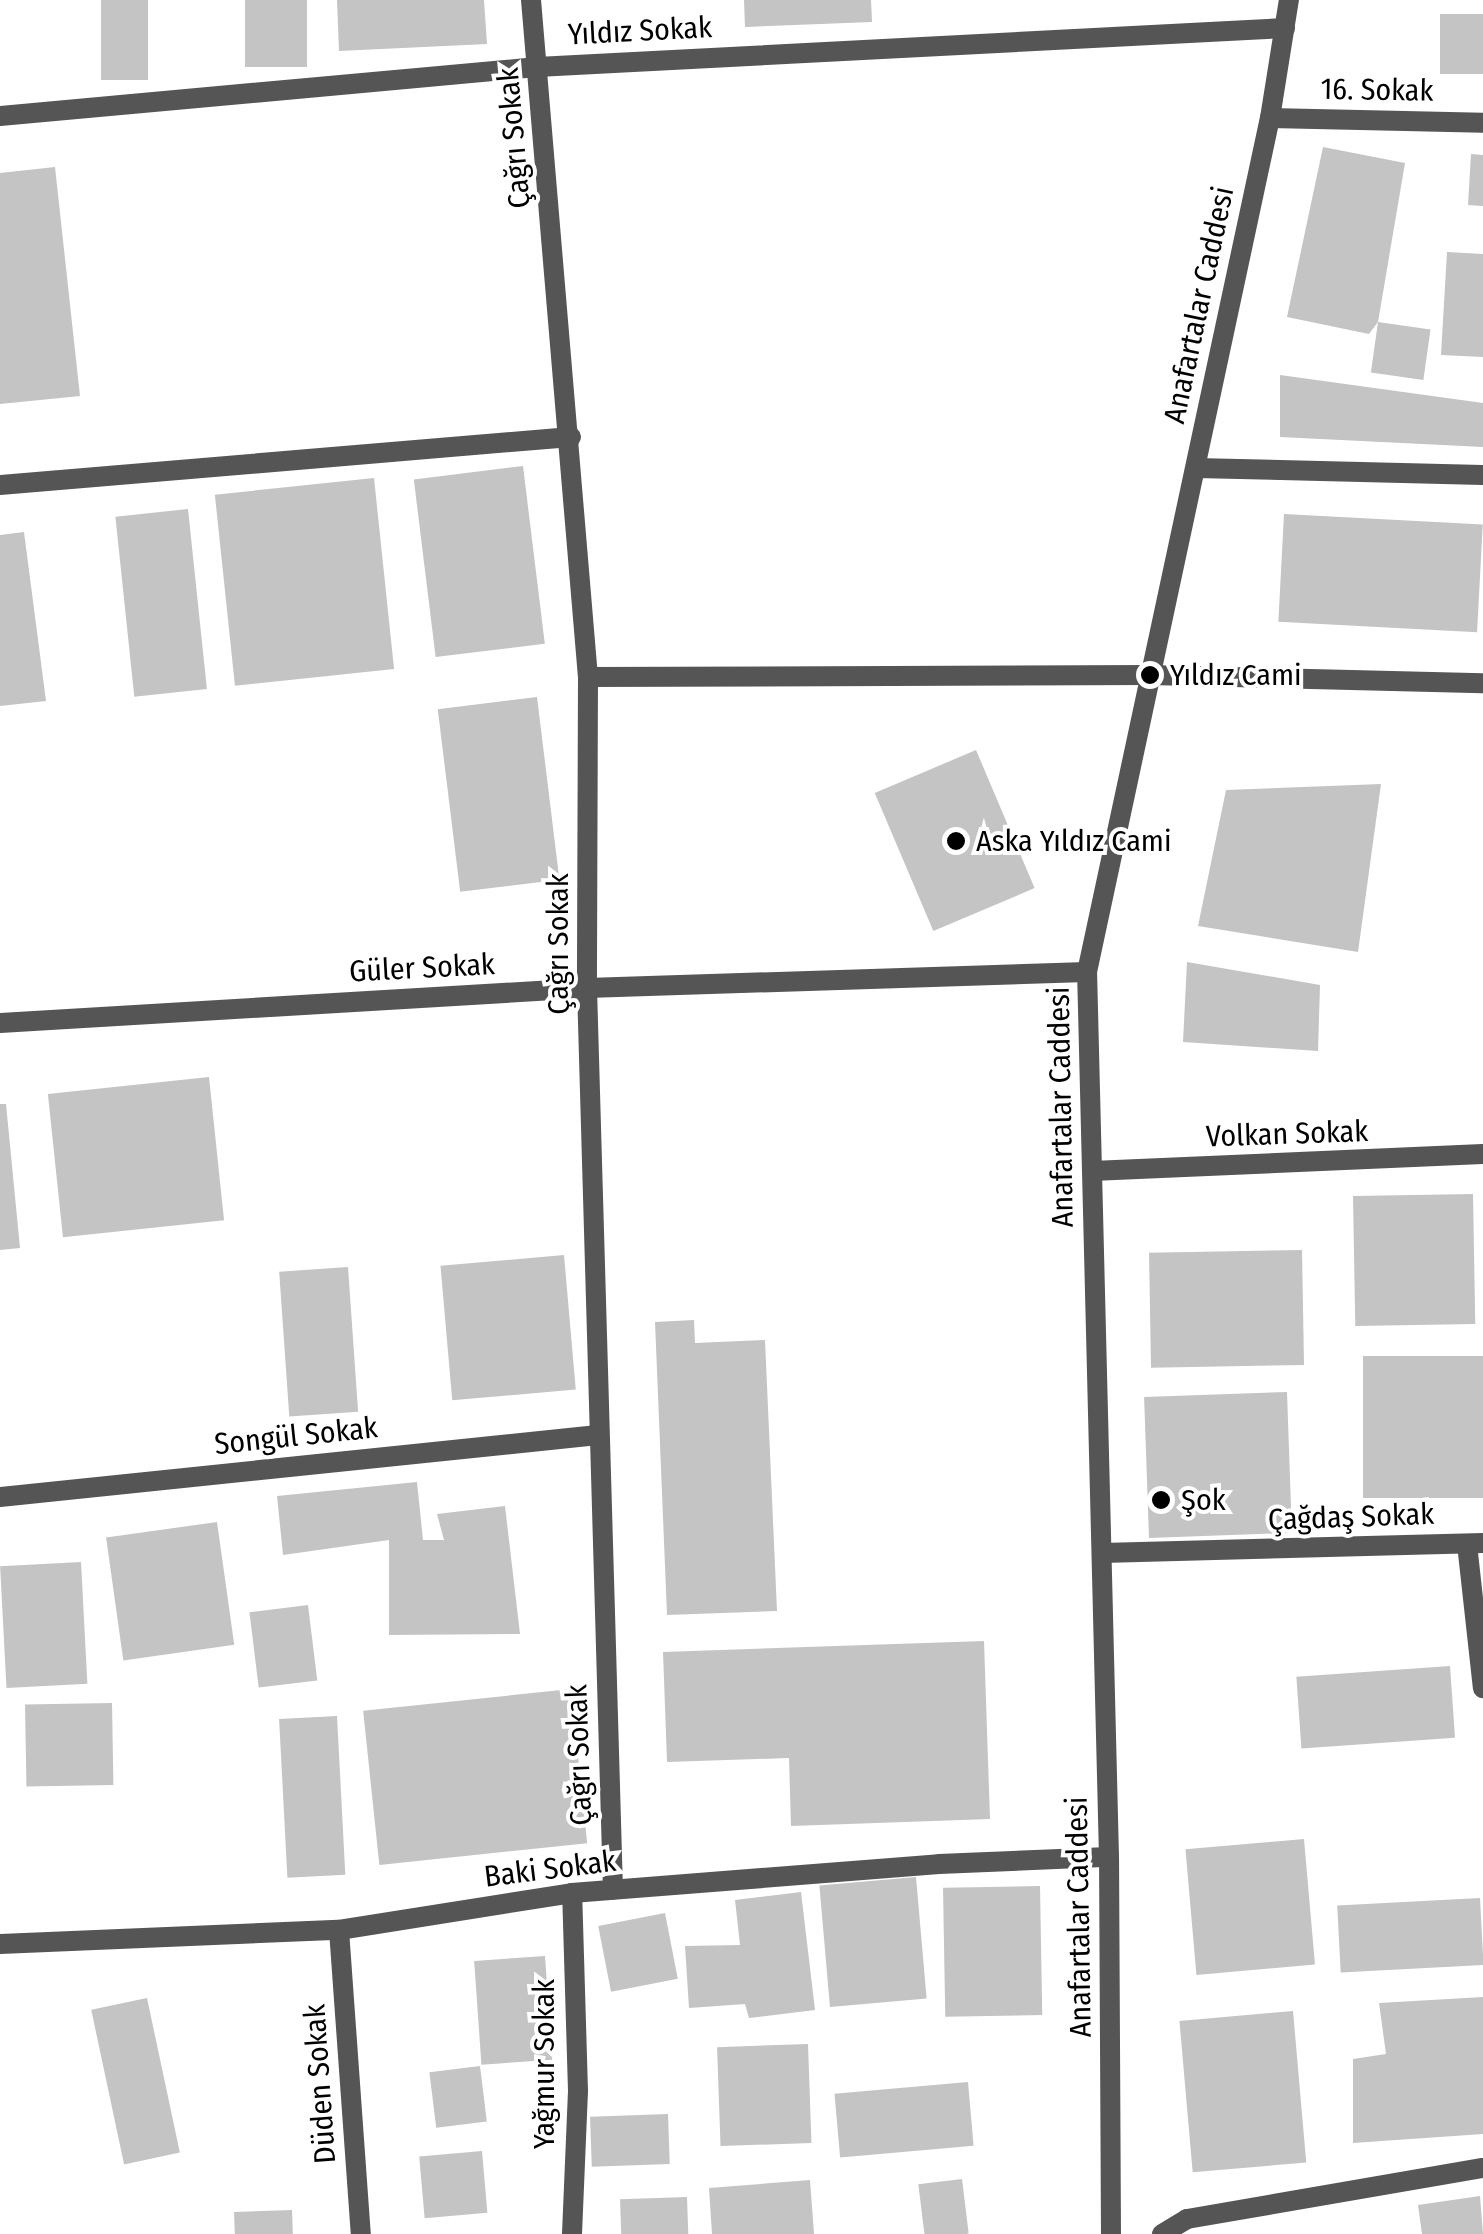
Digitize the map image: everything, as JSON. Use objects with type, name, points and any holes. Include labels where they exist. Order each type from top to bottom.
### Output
[{"type":"street","name":"Çağrı Sokak","points":[[531,0],[571,436],[588,676],[587,988],[613,1890]]},
{"type":"street","name":"Anafartalar Caddesi","points":[[1111,2234],[1109,1858],[1087,972],[1270,118],[1289,0]]},
{"type":"street","name":"Yıldız Sokak","points":[[0,116],[537,67],[1285,28]]},
{"type":"street","name":"16. Sokak","points":[[1270,118],[1483,123]]},
{"type":"street","points":[[0,484],[571,436]]},
{"type":"street","points":[[1196,468],[1483,475]]},
{"type":"street","points":[[588,676],[1150,675],[1483,683]]},
{"type":"street","name":"Güler Sokak","points":[[0,1023],[587,988],[1087,972]]},
{"type":"street","name":"Volkan Sokak","points":[[1092,1171],[1483,1154]]},
{"type":"street","name":"Songül Sokak","points":[[0,1497],[598,1435]]},
{"type":"street","points":[[1475,1544],[1483,1688]]},
{"type":"street","name":"Çağdaş Sokak","points":[[1102,1553],[1475,1544]]},
{"type":"street","name":"Baki Sokak","points":[[0,1944],[339,1930],[613,1890],[939,1864],[1109,1858]]},
{"type":"street","name":"Yağmur Sokak","points":[[572,1894],[578,2091],[572,2234]]},
{"type":"street","name":"Düden Sokak","points":[[339,1930],[361,2234]]},
{"type":"street","points":[[1162,2234],[1187,2220],[1483,2168]]},
{"type":"building","points":[[101,0],[148,0],[148,80],[101,80]]},
{"type":"building","points":[[245,0],[307,0],[307,67],[245,67]]},
{"type":"building","points":[[337,0],[484,0],[487,44],[339,51]]},
{"type":"building","points":[[744,0],[871,0],[872,22],[745,27]]},
{"type":"building","points":[[1440,14],[1483,14],[1483,74],[1440,74]]},
{"type":"building","points":[[1323,147],[1405,163],[1378,322],[1369,334],[1287,317]]},
{"type":"building","points":[[1471,154],[1483,155],[1483,206],[1468,205]]},
{"type":"building","points":[[55,167],[80,396],[0,404],[0,173]]},
{"type":"building","points":[[1447,252],[1483,254],[1483,357],[1441,355]]},
{"type":"building","points":[[1378,322],[1430,329],[1423,380],[1371,373]]},
{"type":"building","points":[[1280,375],[1483,403],[1483,447],[1280,437]]},
{"type":"building","points":[[523,466],[545,644],[436,657],[414,479]]},
{"type":"building","points":[[374,478],[394,669],[235,686],[215,495]]},
{"type":"building","points":[[188,509],[207,689],[134,697],[115,517]]},
{"type":"building","points":[[1284,514],[1483,524],[1477,632],[1278,622]]},
{"type":"building","points":[[24,532],[46,701],[0,706],[0,535]]},
{"type":"building","points":[[537,697],[559,880],[460,892],[438,709]]},
{"type":"building","name":"Aska Yıldız Cami","points":[[976,750],[1035,888],[933,931],[875,793]]},
{"type":"building","points":[[1381,784],[1358,952],[1198,926],[1226,790]]},
{"type":"building","points":[[1187,962],[1320,985],[1318,1051],[1183,1042]]},
{"type":"building","points":[[209,1077],[224,1220],[63,1237],[48,1094]]},
{"type":"building","points":[[0,1104],[6,1104],[20,1248],[0,1250]]},
{"type":"building","points":[[1473,1194],[1475,1324],[1355,1326],[1353,1196]]},
{"type":"building","points":[[1302,1250],[1304,1365],[1151,1368],[1149,1253]]},
{"type":"building","points":[[564,1255],[576,1389],[452,1400],[440,1266]]},
{"type":"building","points":[[348,1267],[358,1412],[289,1416],[279,1272]]},
{"type":"building","points":[[694,1320],[695,1343],[765,1340],[777,1611],[667,1615],[655,1322]]},
{"type":"building","points":[[1363,1356],[1483,1356],[1483,1498],[1363,1498]]},
{"type":"building","points":[[1287,1392],[1292,1533],[1149,1538],[1144,1397]]},
{"type":"building","points":[[417,1482],[423,1540],[444,1540],[437,1514],[505,1506],[520,1634],[389,1635],[389,1540],[283,1555],[277,1496]]},
{"type":"building","points":[[217,1522],[234,1645],[123,1660],[106,1538]]},
{"type":"building","points":[[81,1562],[87,1684],[6,1688],[0,1566]]},
{"type":"building","points":[[308,1605],[317,1680],[259,1688],[249,1612]]},
{"type":"building","points":[[984,1641],[990,1819],[791,1826],[789,1758],[667,1762],[663,1652]]},
{"type":"building","points":[[1450,1666],[1455,1738],[1301,1749],[1296,1677]]},
{"type":"building","points":[[571,1689],[587,1843],[379,1865],[363,1711]]},
{"type":"building","points":[[112,1703],[113,1785],[26,1787],[25,1705]]},
{"type":"building","points":[[337,1716],[345,1875],[287,1878],[279,1719]]},
{"type":"building","points":[[1304,1839],[1315,1965],[1196,1975],[1185,1849]]},
{"type":"building","points":[[916,1877],[927,1999],[830,2007],[819,1885]]},
{"type":"building","points":[[1040,1886],[1042,2015],[945,2017],[943,1888]]},
{"type":"building","points":[[801,1892],[815,2010],[749,2018],[745,2004],[689,2008],[685,1946],[740,1945],[735,1900]]},
{"type":"building","points":[[1480,1898],[1483,1965],[1341,1972],[1337,1905]]},
{"type":"building","points":[[665,1913],[678,1979],[611,1992],[598,1926]]},
{"type":"building","points":[[545,1956],[552,2060],[481,2065],[474,1961]]},
{"type":"building","points":[[1483,1997],[1483,2134],[1353,2143],[1353,2059],[1386,2054],[1379,2003]]},
{"type":"building","points":[[147,1998],[180,2153],[124,2164],[91,2010]]},
{"type":"building","points":[[1293,2011],[1306,2162],[1193,2172],[1179,2021]]},
{"type":"building","points":[[808,2044],[811,2143],[721,2146],[717,2047]]},
{"type":"building","points":[[480,2066],[487,2122],[436,2128],[429,2072]]},
{"type":"building","points":[[968,2082],[974,2146],[840,2157],[835,2094]]},
{"type":"building","points":[[668,2114],[670,2164],[592,2167],[590,2117]]},
{"type":"building","points":[[482,2151],[487,2213],[425,2218],[419,2156]]},
{"type":"building","points":[[962,2179],[969,2234],[924,2234],[918,2184]]},
{"type":"building","points":[[810,2180],[814,2234],[712,2234],[709,2188]]},
{"type":"building","points":[[1480,2196],[1483,2234],[1422,2234],[1418,2205]]},
{"type":"building","points":[[687,2197],[688,2234],[621,2234],[620,2199]]},
{"type":"building","points":[[292,2210],[293,2234],[235,2234],[234,2212]]},
{"type":"place","name":"Yıldız Cami","points":[[1150,675]]},
{"type":"place","name":"Aska Yıldız Cami","points":[[956,841]]},
{"type":"place","name":"Şok","points":[[1161,1500]]}]
